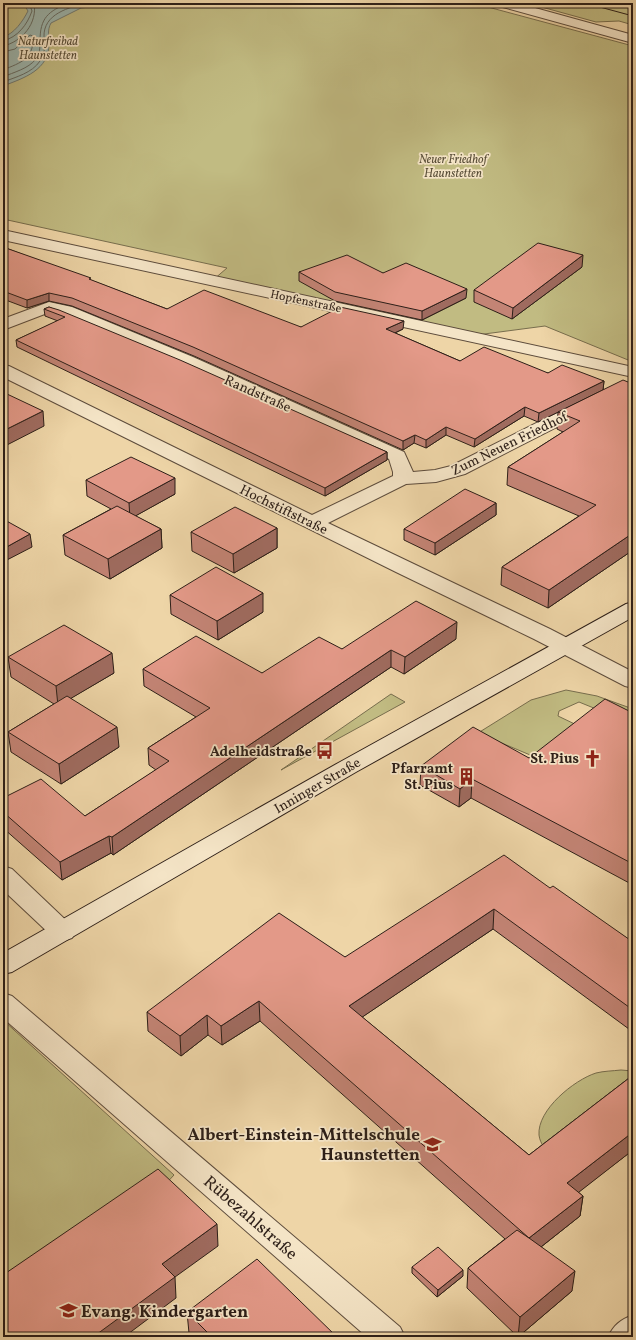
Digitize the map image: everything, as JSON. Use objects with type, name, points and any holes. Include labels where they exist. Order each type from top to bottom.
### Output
[{"type":"street","points":[[503,3],[633,39]]},
{"type":"street","name":"Hopfenstraße","points":[[3,235],[633,372]]},
{"type":"street","name":"Randstraße","points":[[3,325],[49,307],[66,311],[187,361],[397,456],[403,472],[402,479]]},
{"type":"street","name":"Hochstiftstraße","points":[[3,370],[312,523],[566,646],[633,682]]},
{"type":"street","name":"Zum Neuen Friedhof","points":[[402,479],[436,476],[458,470],[599,399]]},
{"type":"street","points":[[312,523],[402,479]]},
{"type":"street","name":"Inninger Straße","points":[[3,965],[63,932],[348,767],[633,608]]},
{"type":"street","points":[[3,876],[63,932]]},
{"type":"street","name":"Rübezahlstraße","points":[[3,1003],[389,1337]]},
{"type":"street","points":[[624,1337],[633,1329]]},
{"type":"green space","name":"Neuer Friedhof Haunstetten","points":[[3,3],[473,3],[633,46],[633,362],[545,326],[469,336],[213,280],[227,268],[3,219]]},
{"type":"green space","points":[[527,3],[612,3],[633,9],[633,25],[619,21],[596,22]]},
{"type":"green space","points":[[566,690],[597,696],[633,709],[633,724],[579,702],[559,711],[558,716],[583,728],[542,760],[478,733],[531,700]]},
{"type":"green space","points":[[391,694],[405,702],[281,770]]},
{"type":"green space","points":[[3,1020],[174,1175],[160,1190],[3,1299]]},
{"type":"green space","points":[[621,1070],[633,1071],[633,1093],[552,1156],[542,1144],[539,1135],[540,1125],[550,1106],[568,1089],[587,1077],[599,1072]]},
{"type":"water","points":[[23,3],[125,3],[81,8],[51,23],[48,53],[40,67],[27,76],[3,86],[3,37],[11,33],[21,23],[26,15],[28,11]]},
{"type":"building","points":[[538,243],[583,255],[513,308],[474,290]]},
{"type":"building","points":[[3,247],[91,278],[89,279],[167,309],[204,290],[301,327],[340,307],[404,321],[386,329],[460,361],[484,347],[548,373],[562,365],[604,381],[539,413],[525,407],[475,439],[446,427],[426,440],[415,435],[403,441],[193,347],[72,298],[49,293],[27,300],[3,291]]},
{"type":"building","points":[[347,255],[383,273],[406,263],[467,289],[422,311],[335,292],[299,272]]},
{"type":"building","points":[[49,307],[180,360],[387,452],[325,488],[16,340],[65,317],[44,309]]},
{"type":"building","points":[[623,380],[633,384],[633,533],[549,590],[502,567],[596,505],[508,467],[580,421],[558,412]]},
{"type":"building","points":[[7,394],[43,411],[3,431],[3,396]]},
{"type":"building","points":[[131,457],[175,478],[129,503],[86,480]]},
{"type":"building","points":[[465,489],[496,503],[435,543],[404,529]]},
{"type":"building","points":[[117,506],[161,529],[108,559],[63,535]]},
{"type":"building","points":[[235,507],[277,528],[233,554],[191,532]]},
{"type":"building","points":[[3,519],[30,534],[3,549]]},
{"type":"building","points":[[216,567],[263,593],[217,621],[170,595]]},
{"type":"building","points":[[416,601],[457,622],[405,657],[391,650],[112,837],[109,836],[60,862],[3,812],[3,798],[41,779],[85,816],[169,761],[148,748],[210,708],[143,669],[196,636],[262,673],[319,637],[342,649]]},
{"type":"building","points":[[64,625],[112,653],[56,686],[8,657]]},
{"type":"building","points":[[67,696],[117,727],[59,764],[8,732]]},
{"type":"building","points":[[605,699],[633,713],[633,864],[472,779],[460,789],[421,766],[473,727],[529,758]]},
{"type":"building","points":[[504,855],[550,888],[553,886],[633,942],[633,1010],[494,909],[349,1006],[529,1155],[633,1075],[633,1132],[567,1183],[583,1196],[529,1238],[259,1001],[221,1026],[207,1015],[180,1036],[147,1012],[279,913],[345,957]]},
{"type":"building","points":[[158,1169],[217,1224],[162,1264],[175,1277],[93,1337],[3,1337],[3,1275]]},
{"type":"building","points":[[517,1230],[575,1271],[520,1317],[468,1268]]},
{"type":"building","points":[[438,1247],[463,1270],[438,1290],[412,1267]]},
{"type":"building","points":[[257,1259],[337,1337],[212,1337],[187,1312]]},
{"type":"tram line","points":[[585,3],[633,16]]},
{"type":"place","name":"Adelheidstraße","points":[[325,751]]},
{"type":"place","name":"St. Pius","points":[[592,758]]},
{"type":"place","name":"Pfarramt St. Pius","points":[[466,776]]},
{"type":"place","name":"Albert-Einstein-Mittelschule Haunstetten","points":[[433,1144]]},
{"type":"place","name":"Evang. Kindergarten","points":[[68,1311]]},
{"type":"park label","name":"Naturfreibad Haunstetten","points":[[48,48]]}]
